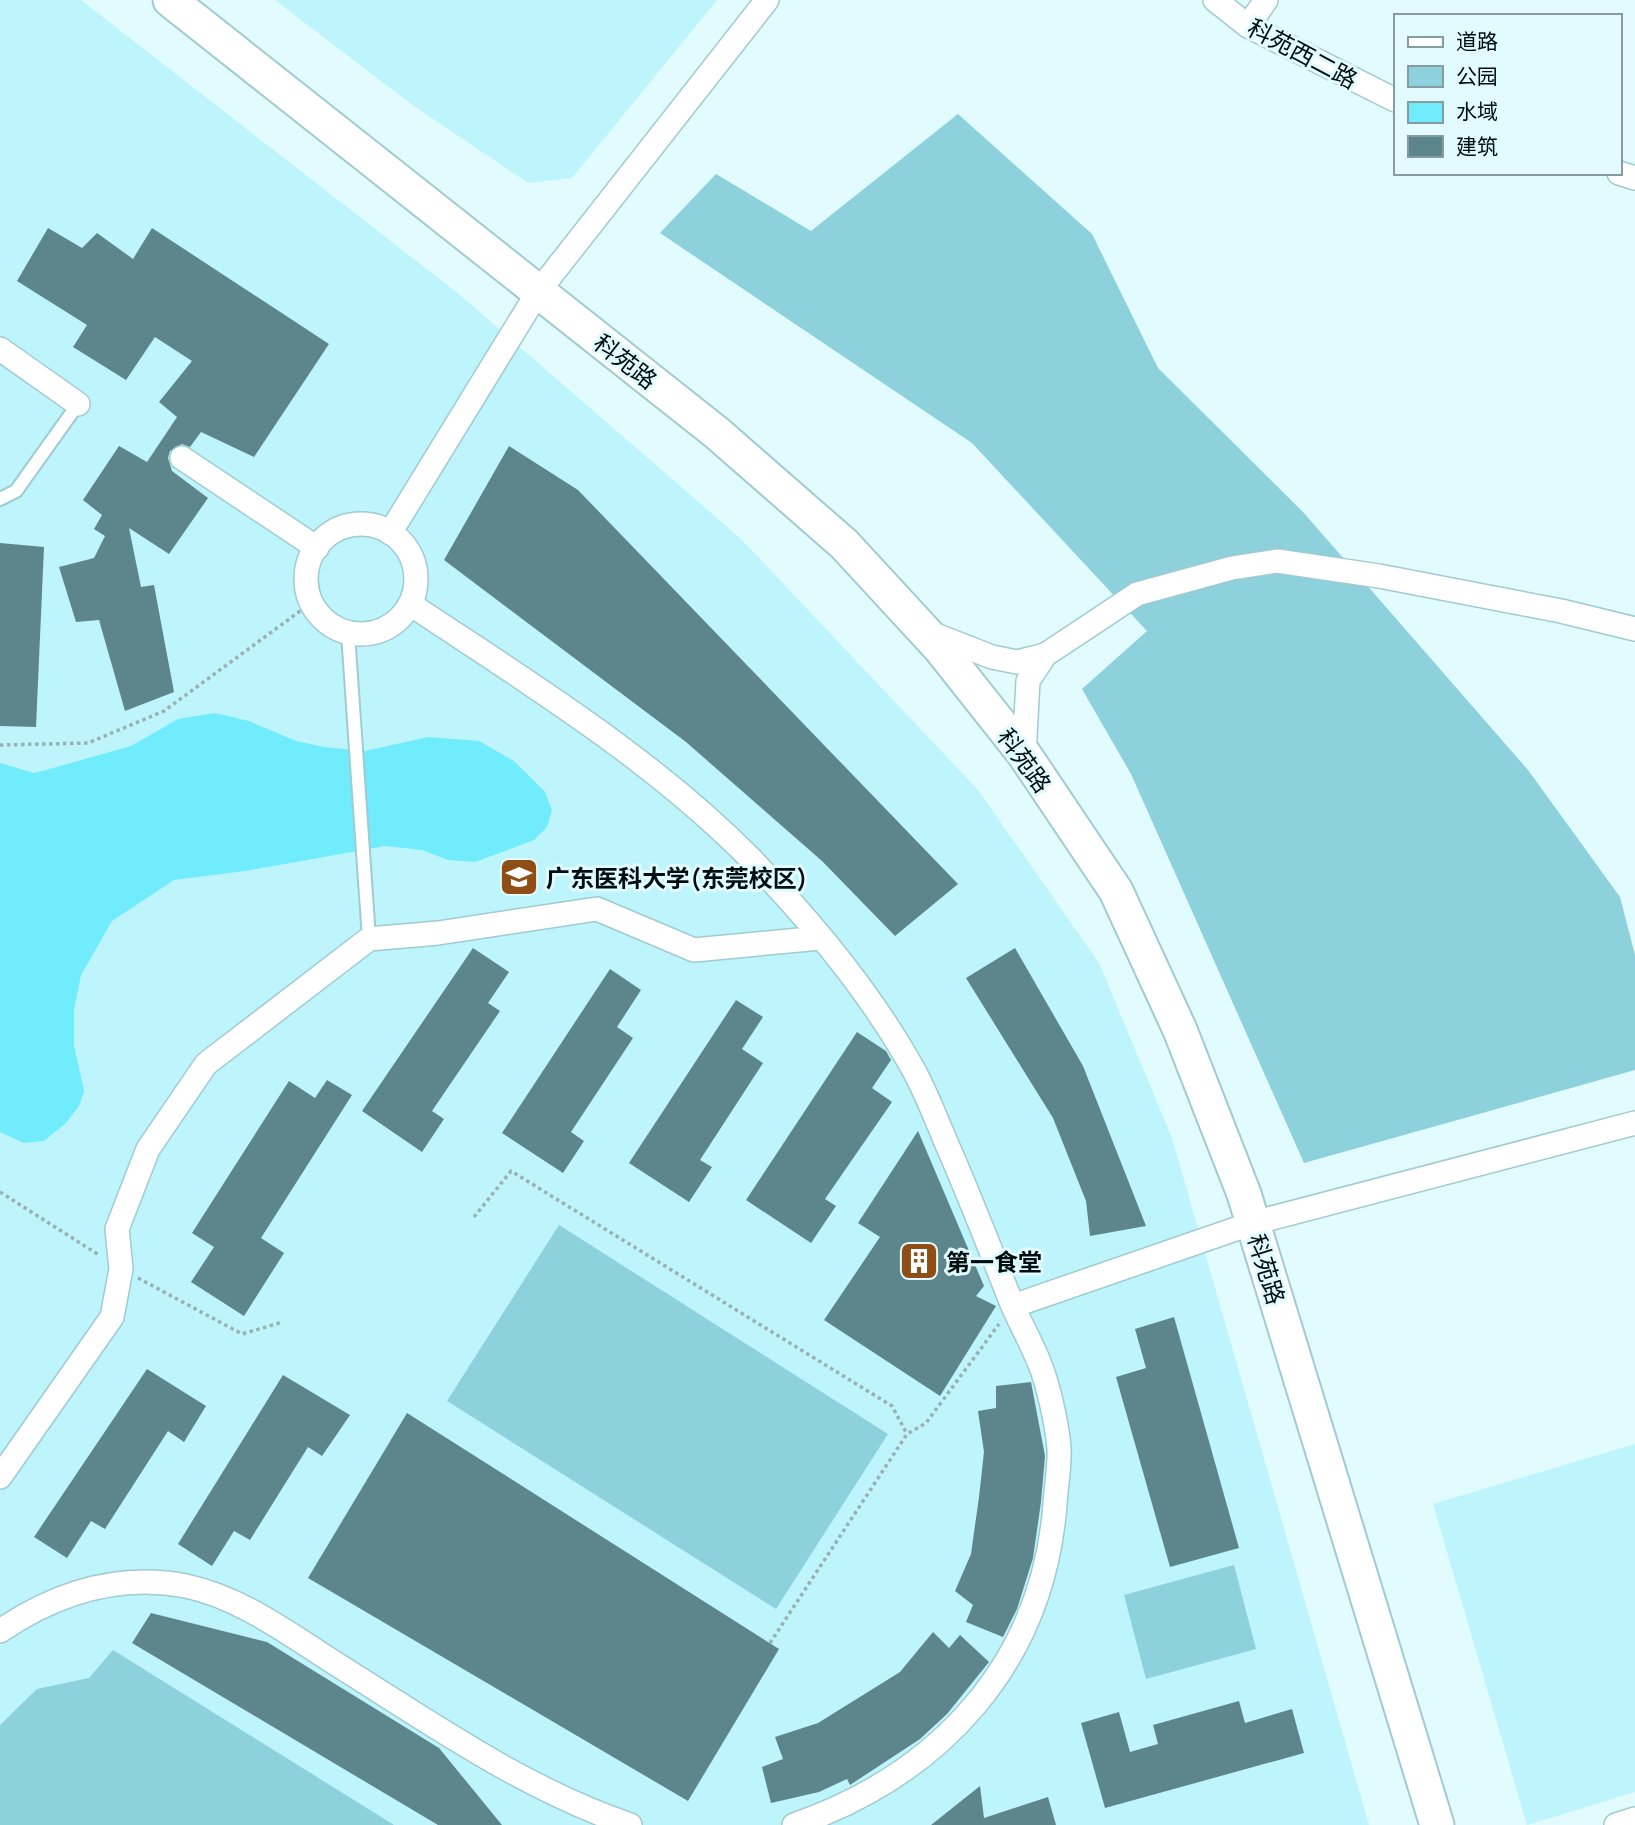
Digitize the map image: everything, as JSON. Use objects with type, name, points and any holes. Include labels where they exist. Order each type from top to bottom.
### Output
[{"type":"street","name":"科苑路","points":[[170,0],[717,433],[844,544],[925,631],[1024,754],[1116,891],[1181,1030],[1253,1223],[1437,1825]]},
{"type":"street","points":[[390,533],[538,292],[767,0]]},
{"type":"street","name":"科苑西二路","points":[[1215,0],[1248,26],[1394,99]]},
{"type":"street","points":[[1248,26],[1266,0]]},
{"type":"street","points":[[0,349],[78,404]]},
{"type":"street","points":[[182,458],[317,548]]},
{"type":"street","points":[[366,524],[390,533],[399,539],[412,559],[415,585],[410,604],[390,626],[373,633],[348,633],[324,621],[311,603],[305,577],[310,557],[324,537],[343,527],[366,524]]},
{"type":"street","points":[[925,631],[992,657],[1017,662],[1045,655],[1137,594],[1231,568],[1277,561],[1379,576],[1562,611],[1635,629]]},
{"type":"street","points":[[410,604],[599,730],[680,793],[750,859],[820,938],[885,1022],[914,1070],[989,1243],[1013,1306],[1041,1365],[1059,1448],[1048,1564],[1032,1606],[991,1688],[961,1724],[928,1754],[893,1779],[843,1806],[794,1825]]},
{"type":"street","points":[[1024,754],[1028,681],[1045,655]]},
{"type":"street","points":[[0,1477],[112,1317],[121,1269],[117,1229],[148,1149],[206,1064],[369,939],[439,933],[597,909],[694,950],[820,938]]},
{"type":"street","points":[[1013,1306],[1253,1223],[1635,1123]]},
{"type":"street","points":[[0,1631],[61,1596],[104,1585],[144,1583],[186,1587],[227,1600],[272,1624],[499,1767],[543,1790],[630,1825]]},
{"type":"street","points":[[1616,1825],[1635,1819]]},
{"type":"lane","points":[[0,499],[16,491],[78,404]]},
{"type":"lane","points":[[348,633],[369,939]]},
{"type":"path","points":[[0,745],[88,743],[164,711],[311,603]]},
{"type":"path","points":[[474,1217],[510,1171],[892,1406],[906,1434]]},
{"type":"path","points":[[770,1643],[906,1434],[926,1423],[1013,1306]]},
{"type":"shaded area","name":"广东医科大学(东莞校区)","points":[[0,0],[81,0],[460,295],[741,539],[978,790],[1099,963],[1172,1138],[1369,1825],[0,1825]]},
{"type":"shaded area","points":[[275,0],[717,0],[572,178],[528,183],[411,104]]},
{"type":"shaded area","points":[[1635,1444],[1635,1792],[1527,1825],[1433,1504]]},
{"type":"green space","points":[[958,114],[1092,234],[1158,368],[1303,512],[1528,770],[1620,897],[1635,955],[1635,1070],[1304,1163],[1131,774],[1082,689],[1147,631],[972,443],[660,233],[716,174],[811,231]]},
{"type":"green space","points":[[559,1225],[888,1434],[776,1609],[447,1401]]},
{"type":"green space","points":[[1234,1565],[1256,1649],[1146,1679],[1124,1595]]},
{"type":"green space","points":[[113,1650],[394,1825],[0,1825],[0,1725],[37,1689],[89,1678]]},
{"type":"water","points":[[215,713],[249,721],[296,741],[324,747],[365,751],[428,737],[479,741],[514,761],[545,792],[552,810],[547,827],[534,840],[475,862],[448,860],[422,850],[385,846],[245,871],[174,880],[112,921],[81,975],[74,1010],[74,1045],[84,1091],[79,1106],[66,1123],[44,1141],[24,1143],[0,1132],[0,763],[34,773],[131,746],[178,719]]},
{"type":"building","points":[[48,228],[82,248],[97,233],[133,259],[152,228],[329,344],[254,457],[201,432],[190,447],[182,444],[170,451],[168,458],[172,471],[208,498],[169,554],[129,528],[141,587],[154,585],[174,692],[125,711],[99,620],[76,622],[59,567],[94,558],[105,536],[94,529],[102,515],[83,500],[119,446],[147,462],[177,417],[159,402],[192,361],[155,337],[126,380],[73,347],[87,325],[17,281]]},
{"type":"building","points":[[509,446],[578,490],[958,884],[895,936],[822,861],[686,742],[444,560]]},
{"type":"building","points":[[0,543],[44,547],[36,727],[0,726]]},
{"type":"building","points":[[473,948],[509,972],[488,1003],[500,1011],[432,1111],[444,1119],[422,1152],[362,1111]]},
{"type":"building","points":[[1015,948],[1083,1066],[1146,1226],[1090,1236],[1086,1201],[1053,1118],[966,978]]},
{"type":"building","points":[[610,969],[641,990],[617,1027],[633,1038],[571,1132],[584,1141],[563,1173],[502,1133]]},
{"type":"building","points":[[736,1000],[763,1017],[742,1049],[763,1063],[700,1160],[712,1167],[689,1202],[629,1163]]},
{"type":"building","points":[[857,1032],[886,1051],[891,1060],[872,1088],[892,1102],[825,1199],[836,1206],[811,1243],[746,1200]]},
{"type":"building","points":[[327,1080],[352,1095],[261,1238],[284,1253],[244,1316],[191,1282],[214,1247],[192,1233],[289,1081],[315,1098]]},
{"type":"building","name":"第一食堂","points":[[918,1131],[984,1286],[976,1296],[996,1306],[940,1396],[824,1320],[880,1237],[858,1223]]},
{"type":"building","points":[[1174,1317],[1239,1548],[1170,1567],[1116,1377],[1146,1368],[1135,1329]]},
{"type":"building","points":[[147,1369],[206,1406],[184,1442],[168,1431],[105,1529],[91,1521],[67,1558],[34,1537]]},
{"type":"building","points":[[283,1375],[350,1415],[322,1456],[308,1447],[250,1540],[234,1531],[212,1566],[178,1544]]},
{"type":"building","points":[[1031,1382],[1045,1456],[1041,1502],[1033,1558],[1017,1609],[1003,1637],[966,1622],[973,1605],[955,1591],[971,1554],[979,1497],[984,1452],[978,1411],[996,1408],[996,1386]]},
{"type":"building","points":[[407,1413],[779,1649],[688,1801],[308,1578]]},
{"type":"building","points":[[151,1613],[267,1642],[439,1748],[502,1825],[438,1825],[132,1643]]},
{"type":"building","points":[[933,1632],[949,1648],[960,1635],[989,1662],[947,1714],[920,1739],[850,1785],[847,1779],[819,1792],[771,1803],[762,1767],[783,1759],[775,1737],[818,1723],[900,1672]]},
{"type":"building","points":[[1239,1701],[1245,1723],[1292,1709],[1304,1753],[1105,1808],[1081,1723],[1119,1712],[1130,1752],[1158,1744],[1153,1725]]},
{"type":"building","points":[[980,1786],[984,1818],[1048,1797],[1056,1825],[931,1825]]},
{"type":"place","name":"广东医科大学(东莞校区)","points":[[519,877]]},
{"type":"place","name":"第一食堂","points":[[919,1261]]}]
